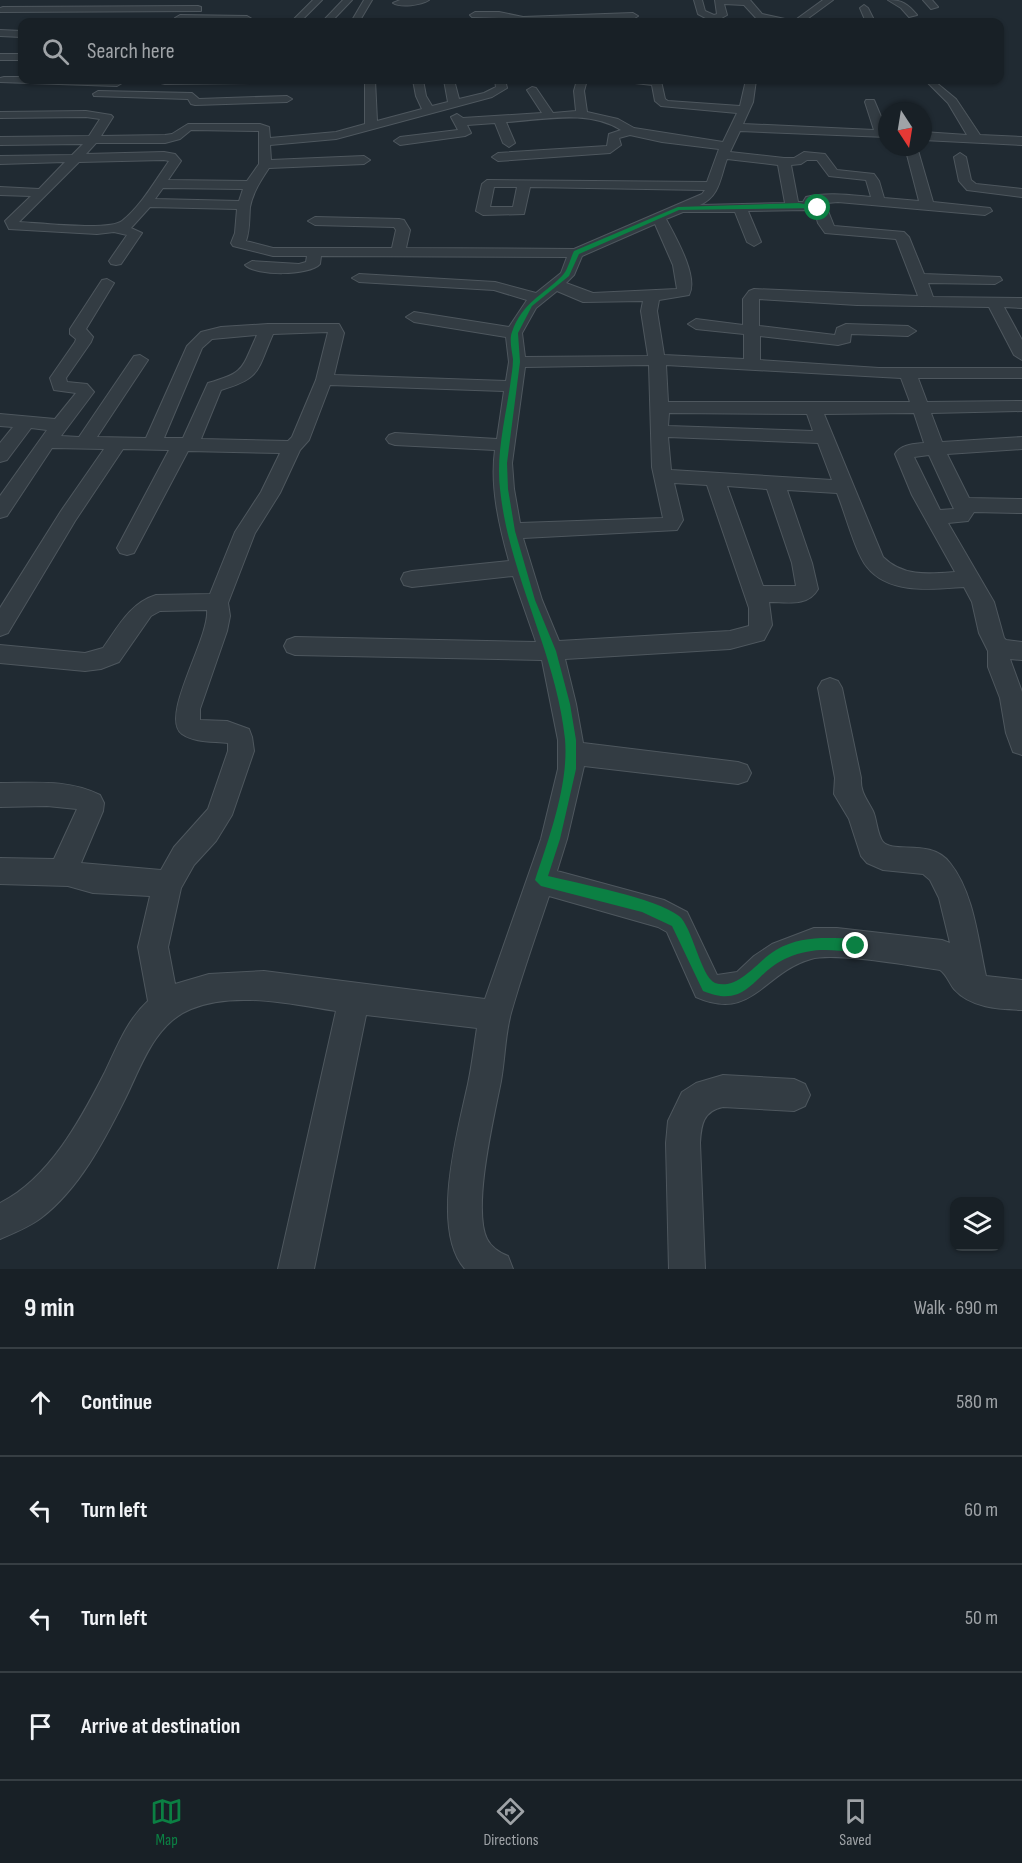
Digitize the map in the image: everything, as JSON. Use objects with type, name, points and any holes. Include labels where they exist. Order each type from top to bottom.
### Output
[{"type":"street","points":[[33,15],[50,0]]},
{"type":"street","points":[[187,18],[207,0]]},
{"type":"street","points":[[299,18],[318,0]]},
{"type":"street","points":[[330,18],[348,0]]},
{"type":"street","points":[[358,18],[368,0]]},
{"type":"street","points":[[395,16],[397,1],[421,2],[425,0]]},
{"type":"street","points":[[698,0],[701,12],[712,18]]},
{"type":"street","points":[[803,18],[829,0]]},
{"type":"street","points":[[892,0],[904,6],[912,15]]},
{"type":"street","points":[[927,0],[934,7]]},
{"type":"street","points":[[718,18],[722,16],[719,1],[747,2],[759,16],[769,18]]},
{"type":"street","points":[[476,18],[478,3]]},
{"type":"street","points":[[2,4],[33,15],[59,18]]},
{"type":"street","points":[[607,6],[637,18]]},
{"type":"street","points":[[799,6],[817,8]]},
{"type":"street","points":[[864,8],[869,18]]},
{"type":"street","points":[[33,15],[198,9]]},
{"type":"street","points":[[482,18],[499,15],[513,18]]},
{"type":"street","points":[[0,33],[18,34]]},
{"type":"street","points":[[0,44],[18,46]]},
{"type":"street","points":[[0,57],[18,57]]},
{"type":"street","points":[[2,82],[18,70]]},
{"type":"street","points":[[2,82],[18,82]]},
{"type":"street","points":[[98,94],[116,84]]},
{"type":"street","points":[[253,91],[257,84]]},
{"type":"street","points":[[369,84],[371,125]]},
{"type":"street","points":[[419,84],[421,96],[428,110]]},
{"type":"street","points":[[400,141],[465,132],[449,104],[449,84]]},
{"type":"street","points":[[264,144],[271,141],[325,137],[488,94],[502,88],[504,84]]},
{"type":"street","points":[[581,84],[579,91],[582,114]]},
{"type":"street","points":[[657,84],[660,101],[665,104],[789,162],[807,162]]},
{"type":"street","points":[[0,141],[168,139],[176,137],[188,127],[260,127],[265,128],[265,164],[251,185],[244,205],[242,233],[238,243],[273,252],[576,253],[706,197],[749,95],[750,84]]},
{"type":"street","points":[[934,84],[952,101],[976,139]]},
{"type":"street","points":[[532,90],[549,115]]},
{"type":"street","points":[[84,97],[98,94],[192,96],[195,102],[287,99]]},
{"type":"street","points":[[870,102],[878,120]]},
{"type":"street","points":[[0,113],[54,103]]},
{"type":"street","points":[[0,113],[105,116],[107,120],[93,140],[74,159],[42,193],[12,221],[14,225],[89,230],[115,228],[131,222],[170,171],[175,158],[164,156],[74,159],[0,160]]},
{"type":"street","points":[[460,122],[582,114],[614,122],[630,131],[671,140],[732,134],[878,134]]},
{"type":"street","points":[[499,119],[509,143]]},
{"type":"street","points":[[524,184],[519,211],[483,211],[496,158],[610,149],[615,145],[613,136],[630,131]]},
{"type":"street","points":[[932,137],[1022,141]]},
{"type":"street","points":[[789,162],[804,156],[821,157],[833,173],[870,177],[878,200]]},
{"type":"street","points":[[913,156],[927,205]]},
{"type":"street","points":[[960,157],[965,181],[976,189],[991,225]]},
{"type":"street","points":[[265,164],[364,160]]},
{"type":"street","points":[[789,162],[792,205]]},
{"type":"street","points":[[491,183],[712,186]]},
{"type":"street","points":[[160,184],[251,185]]},
{"type":"street","points":[[976,189],[1022,193]]},
{"type":"street","points":[[0,191],[42,193]]},
{"type":"street","points":[[808,206],[811,200],[821,198],[878,200],[986,211]]},
{"type":"street","points":[[146,202],[244,205]]},
{"type":"street","points":[[668,213],[740,207],[808,206],[821,209],[825,223],[830,230],[895,234],[902,237],[928,302]]},
{"type":"street","points":[[740,207],[754,242]]},
{"type":"street","points":[[557,285],[583,297],[680,294],[686,287],[669,238],[668,213]]},
{"type":"street","points":[[315,221],[399,223],[403,230],[398,252]]},
{"type":"street","points":[[115,228],[135,233],[116,261]]},
{"type":"street","points":[[252,265],[308,268],[313,264],[314,253]]},
{"type":"street","points":[[495,1269],[487,1266],[472,1250],[466,1226],[466,1191],[470,1149],[485,1080],[495,1015],[541,880],[571,769],[564,704],[551,651],[521,567],[511,531],[504,489],[512,386],[517,362],[514,333],[525,311],[567,275],[576,253]]},
{"type":"street","points":[[918,278],[992,273],[999,302],[1022,355]]},
{"type":"street","points":[[359,278],[495,286],[538,298]]},
{"type":"street","points":[[0,511],[59,425],[85,392],[81,388],[60,386],[58,378],[83,342],[85,337],[78,334],[78,329],[106,283]]},
{"type":"street","points":[[752,365],[751,299],[754,294],[758,293],[857,300],[1022,303]]},
{"type":"street","points":[[680,294],[695,312],[693,360]]},
{"type":"street","points":[[511,531],[670,525],[673,520],[663,476],[657,360],[650,322],[652,295]]},
{"type":"street","points":[[414,316],[514,333]]},
{"type":"street","points":[[696,324],[841,340],[844,339],[843,331],[846,329],[908,331]]},
{"type":"street","points":[[153,444],[200,339],[221,332],[327,327],[336,329],[324,380],[300,440],[292,447],[270,493],[245,532],[218,603],[220,612],[217,627],[189,706],[187,723],[196,729],[234,733],[240,737],[241,751],[219,815],[207,832],[184,855],[168,884],[153,947],[164,1007]]},
{"type":"street","points":[[127,548],[185,445],[214,387],[238,380],[247,374],[268,329]]},
{"type":"street","points":[[86,442],[140,360]]},
{"type":"street","points":[[517,362],[693,360],[908,373],[1022,373]]},
{"type":"street","points":[[908,373],[935,448],[962,505],[964,515],[935,518]]},
{"type":"street","points":[[324,380],[512,386]]},
{"type":"street","points":[[660,407],[1022,406]]},
{"type":"street","points":[[813,408],[874,561],[881,570],[907,580],[971,579]]},
{"type":"street","points":[[0,420],[59,425]]},
{"type":"street","points":[[0,456],[26,422]]},
{"type":"street","points":[[660,432],[824,437]]},
{"type":"street","points":[[395,439],[506,445]]},
{"type":"street","points":[[47,442],[292,447]]},
{"type":"street","points":[[1011,650],[990,636],[989,619],[983,602],[914,480],[904,454],[913,450],[1022,443]]},
{"type":"street","points":[[0,627],[68,516],[117,444]]},
{"type":"street","points":[[663,476],[844,487]]},
{"type":"street","points":[[295,646],[551,651],[730,639],[755,635],[760,631],[762,624],[760,608],[716,479]]},
{"type":"street","points":[[755,594],[803,594],[807,589],[802,563],[775,483]]},
{"type":"street","points":[[962,505],[1022,506]]},
{"type":"street","points":[[412,579],[521,567]]},
{"type":"street","points":[[0,654],[85,662],[101,660],[111,655],[143,610],[156,603],[201,601],[218,603]]},
{"type":"street","points":[[1011,650],[998,656],[999,666],[1017,698],[1016,724],[1022,744]]},
{"type":"street","points":[[830,688],[849,778],[847,794],[857,806],[871,849],[888,859],[917,860],[930,863],[941,871],[954,904],[972,986]]},
{"type":"street","points":[[570,753],[738,773]]},
{"type":"street","points":[[0,795],[72,796],[91,803],[87,821],[66,863],[68,873]]},
{"type":"street","points":[[0,871],[68,873],[93,879],[168,884]]},
{"type":"street","points":[[541,880],[642,906],[677,921],[701,975],[708,986],[716,990],[729,990],[746,984],[764,966],[782,954],[814,943],[837,943],[942,955],[951,958],[957,964],[965,980],[972,986],[988,993],[1022,995]]},
{"type":"street","points":[[0,1221],[31,1204],[63,1170],[92,1128],[148,1024],[164,1007],[188,995],[217,986],[291,988],[495,1015]]},
{"type":"street","points":[[296,1269],[354,998]]},
{"type":"street","points":[[687,1269],[683,1143],[686,1120],[694,1104],[707,1094],[723,1091],[794,1095]]},
{"type":"route","points":[[818,208],[799,205],[678,209],[576,253],[571,268],[562,282],[530,305],[514,333],[517,362],[503,463],[504,489],[511,531],[531,600],[551,651],[570,740],[571,769],[555,839],[541,880],[642,906],[677,921],[701,975],[708,986],[716,990],[729,990],[746,984],[764,966],[782,954],[814,943],[856,946]]}]
